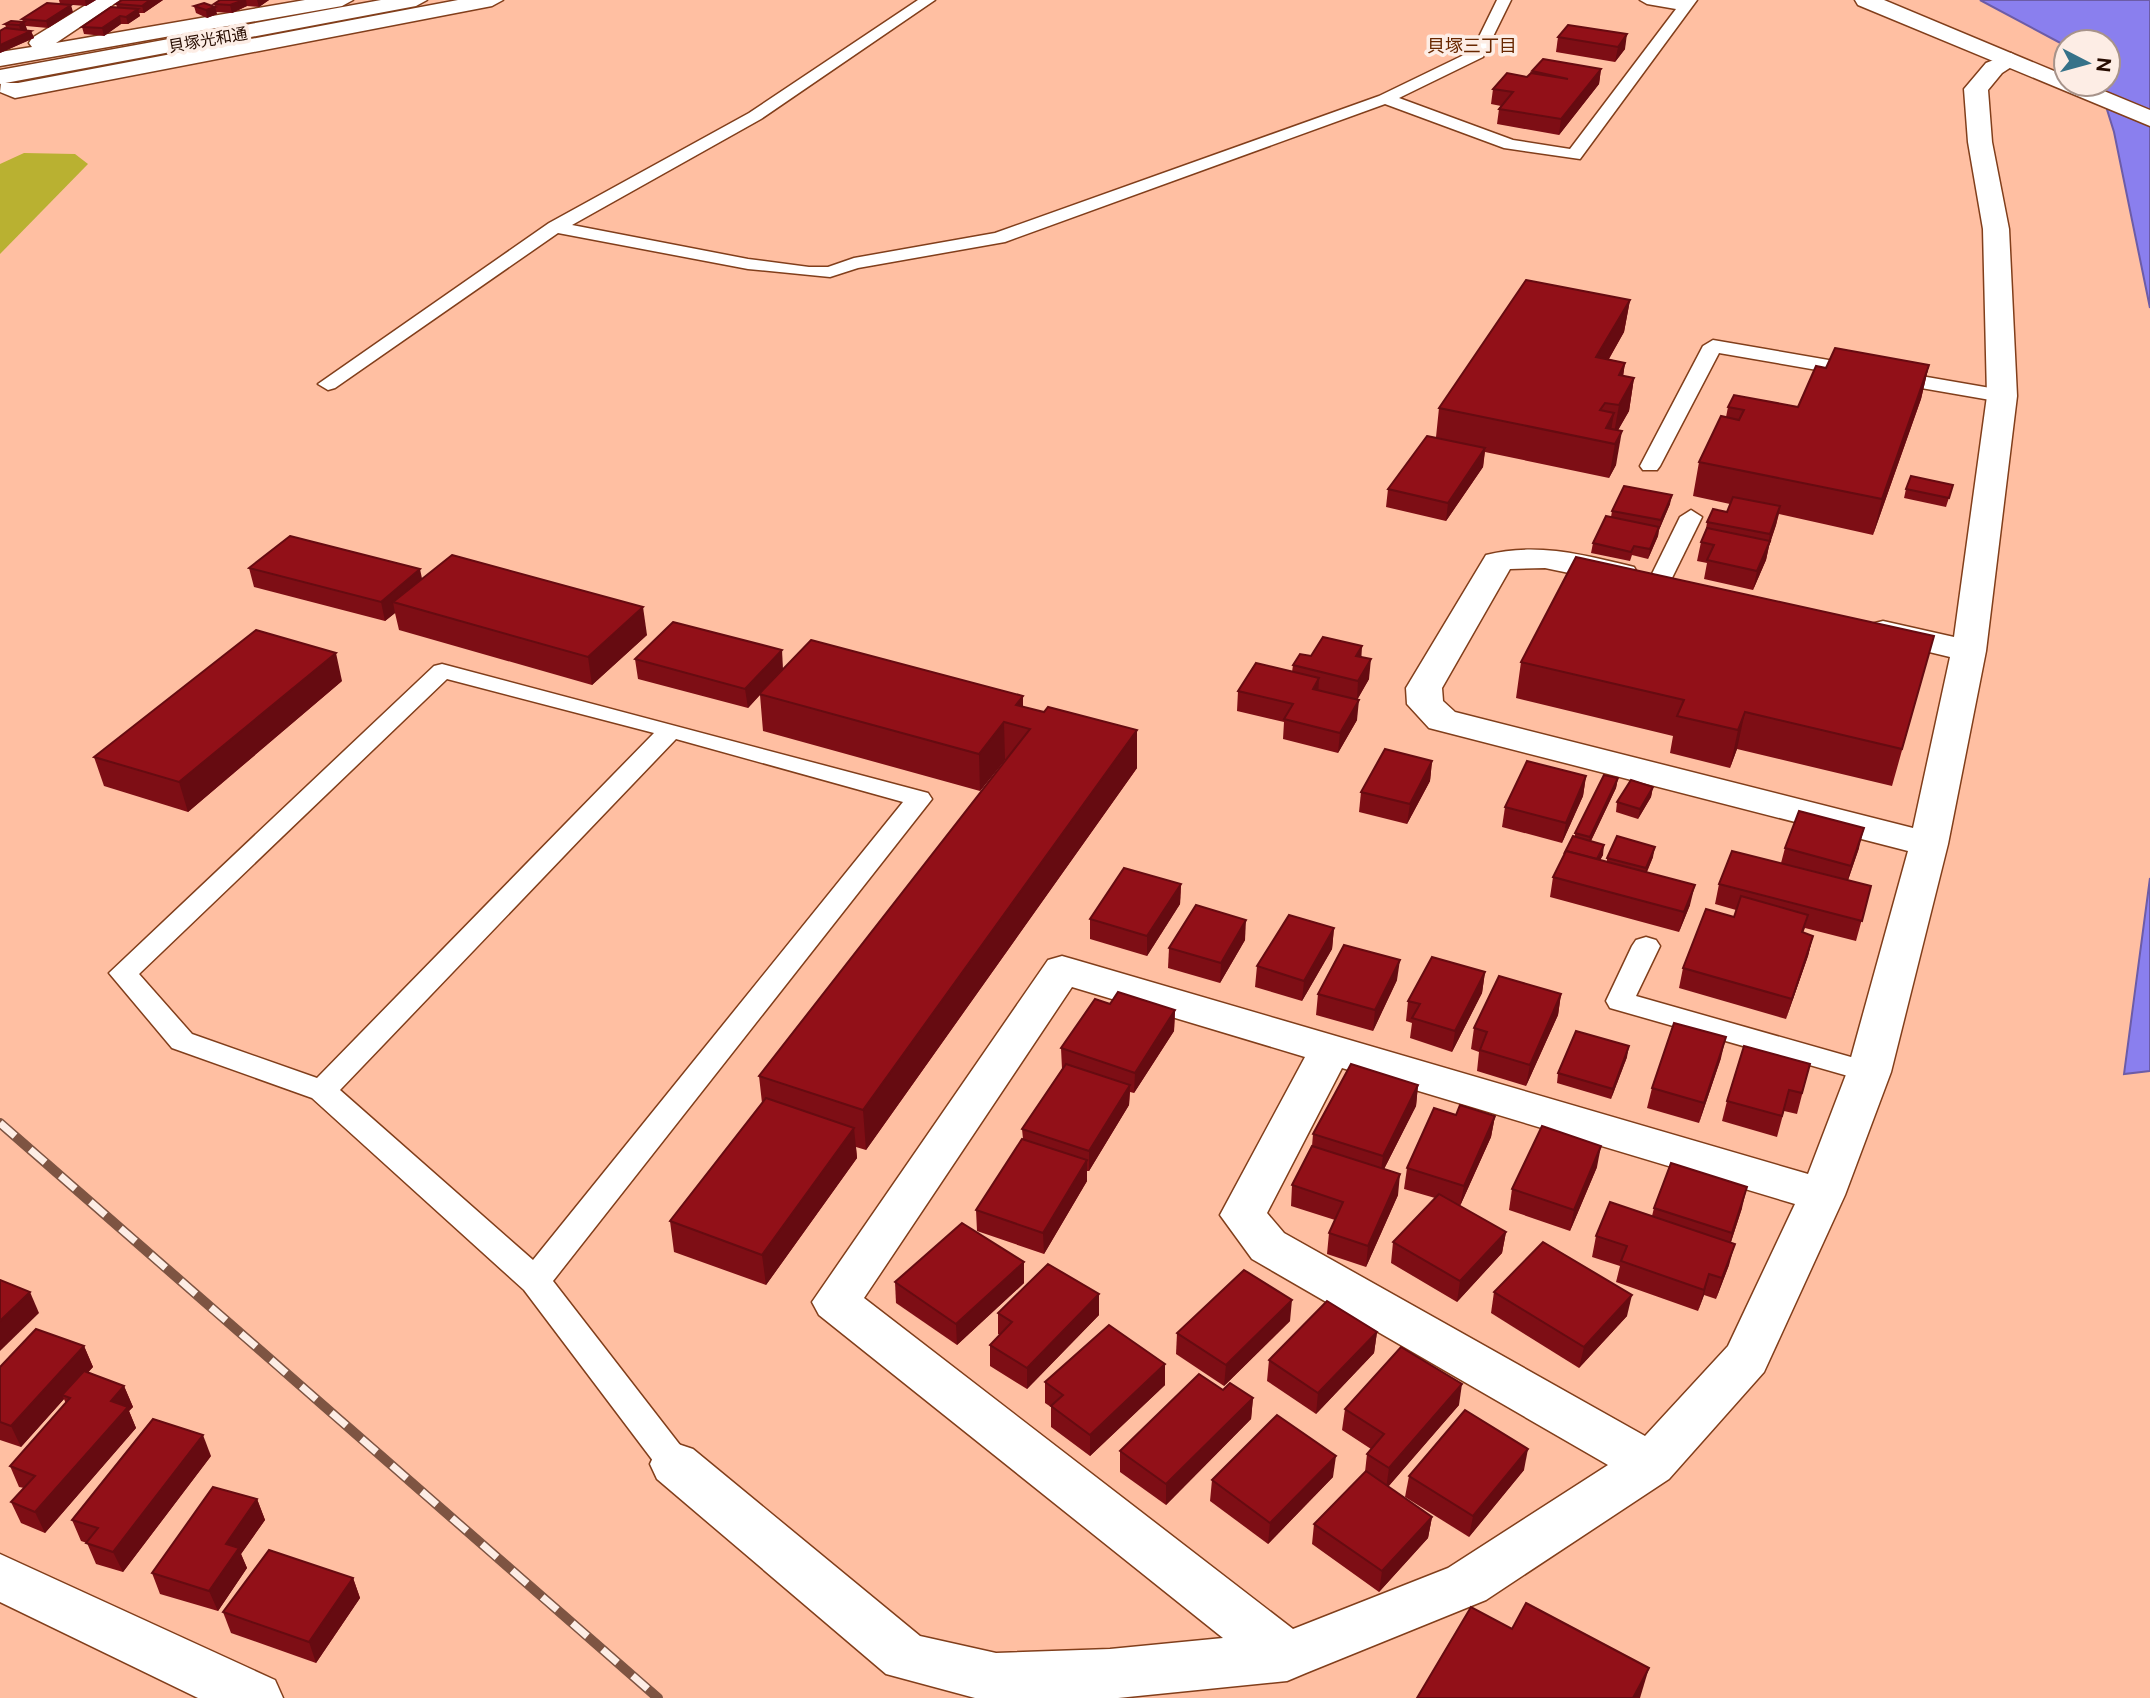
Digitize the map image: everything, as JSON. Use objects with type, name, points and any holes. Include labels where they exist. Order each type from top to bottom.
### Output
[{"type":"street","points":[[56,49],[39,43],[109,0]]},
{"type":"street","points":[[0,59],[342,0]]},
{"type":"street","name":"貝塚光和通","points":[[5,82],[416,0]]},
{"type":"street","points":[[5,82],[15,91],[492,0]]},
{"type":"street","points":[[1866,0],[2052,78]]},
{"type":"street","points":[[167,29],[171,20],[191,7]]},
{"type":"street","points":[[675,1464],[905,1657],[996,1678],[1110,1674],[1287,1656],[1468,1584],[1651,1464],[1747,1358],[1822,1195],[1869,1072],[1930,844],[1969,651],[2002,396],[1996,229],[1980,142],[1976,89],[1994,68],[2011,60]]},
{"type":"street","points":[[2100,98],[2150,119]]},
{"type":"street","points":[[1673,585],[1541,556],[1521,556],[1498,562],[1424,688],[1425,704],[1443,720],[1930,844]]},
{"type":"street","points":[[1848,624],[1969,651]]},
{"type":"street","points":[[1287,1656],[836,1302],[1062,970],[1822,1195]]},
{"type":"street","points":[[1330,1051],[1243,1215],[1268,1246],[1651,1464]]},
{"type":"street","points":[[0,1577],[255,1698]]},
{"type":"lane","points":[[328,384],[555,227],[755,116],[928,0]]},
{"type":"lane","points":[[555,227],[748,264],[830,272],[853,263],[999,239],[1385,99],[1478,54],[1504,0]]},
{"type":"lane","points":[[1647,0],[1687,3]]},
{"type":"lane","points":[[1385,99],[1510,144],[1574,155],[1687,3]]},
{"type":"lane","points":[[1650,466],[1713,346],[2002,396]]},
{"type":"lane","points":[[1673,585],[1691,517]]},
{"type":"lane","points":[[535,1281],[919,799],[671,730],[442,671],[123,973],[182,1041],[321,1091],[535,1281],[675,1464]]},
{"type":"lane","points":[[321,1091],[671,730]]},
{"type":"lane","points":[[1646,946],[1620,1001],[1869,1072]]},
{"type":"shaded area","points":[[1980,0],[2150,0],[2150,308],[2114,132],[2103,98],[2122,98],[2122,28],[2052,28],[2052,39]]},
{"type":"shaded area","points":[[24,153],[75,154],[88,164],[0,254],[0,164]]},
{"type":"shaded area","points":[[2150,878],[2150,1071],[2124,1074]]},
{"type":"building","points":[[122,0],[150,0],[142,6],[116,4]]},
{"type":"building","points":[[220,0],[244,0],[230,5],[214,4]]},
{"type":"building","points":[[47,3],[71,5],[46,21],[22,19]]},
{"type":"building","points":[[204,3],[215,7],[206,10],[194,6]]},
{"type":"building","points":[[111,7],[138,9],[126,17],[120,16],[102,28],[82,27]]},
{"type":"building","points":[[11,21],[24,22],[19,25],[5,24]]},
{"type":"building","points":[[1568,25],[1627,34],[1618,47],[1558,37]]},
{"type":"building","points":[[5,28],[31,31],[0,45],[0,31]]},
{"type":"building","points":[[1543,59],[1601,69],[1561,119],[1499,109],[1513,92],[1493,89],[1507,73],[1527,77],[1531,73],[1568,79],[1532,71]]},
{"type":"building","points":[[1526,280],[1630,300],[1596,357],[1625,363],[1619,375],[1634,378],[1619,405],[1605,403],[1600,410],[1614,413],[1606,428],[1622,431],[1615,444],[1439,408]]},
{"type":"building","points":[[1835,348],[1929,365],[1882,499],[1699,462],[1721,416],[1739,420],[1744,410],[1728,407],[1734,395],[1798,407],[1816,366],[1826,368]]},
{"type":"building","points":[[1427,436],[1485,448],[1448,503],[1388,489]]},
{"type":"building","points":[[1911,476],[1953,485],[1949,498],[1906,489]]},
{"type":"building","points":[[1624,486],[1672,495],[1661,520],[1612,511]]},
{"type":"building","points":[[1733,497],[1780,506],[1770,534],[1707,522],[1713,509],[1727,512]]},
{"type":"building","points":[[1606,516],[1659,527],[1650,549],[1634,546],[1631,552],[1593,543]]},
{"type":"building","points":[[1707,528],[1770,541],[1757,571],[1707,560],[1714,545],[1701,542]]},
{"type":"building","points":[[290,536],[420,569],[381,602],[249,568]]},
{"type":"building","points":[[452,555],[643,607],[588,657],[393,602]]},
{"type":"building","points":[[1576,557],[1934,636],[1902,749],[1745,712],[1738,730],[1677,716],[1684,700],[1521,662]]},
{"type":"building","points":[[673,622],[782,650],[745,689],[635,659]]},
{"type":"building","points":[[256,630],[336,653],[179,782],[94,757]]},
{"type":"building","points":[[1323,637],[1362,646],[1356,656],[1371,659],[1358,681],[1293,665],[1300,654],[1311,656]]},
{"type":"building","points":[[811,640],[1023,696],[1016,705],[1044,712],[1048,707],[1137,730],[863,1110],[759,1076],[1030,729],[1004,722],[979,754],[759,694]]},
{"type":"building","points":[[1256,663],[1319,678],[1313,689],[1359,700],[1340,733],[1284,719],[1293,704],[1238,691]]},
{"type":"building","points":[[1385,749],[1432,761],[1410,804],[1361,792]]},
{"type":"building","points":[[1527,761],[1586,776],[1566,823],[1505,807]]},
{"type":"building","points":[[1604,775],[1618,778],[1590,837],[1575,833]]},
{"type":"building","points":[[1631,780],[1653,787],[1640,809],[1617,802]]},
{"type":"building","points":[[1799,811],[1864,828],[1851,866],[1785,848]]},
{"type":"building","points":[[1573,836],[1604,845],[1597,859],[1566,851],[1564,854]]},
{"type":"building","points":[[1617,836],[1655,847],[1646,868],[1607,858]]},
{"type":"building","points":[[1566,851],[1695,885],[1684,912],[1553,877]]},
{"type":"building","points":[[1732,851],[1871,886],[1862,921],[1719,884]]},
{"type":"building","points":[[1124,868],[1181,884],[1147,936],[1090,919]]},
{"type":"building","points":[[1741,896],[1808,915],[1802,932],[1813,936],[1792,999],[1683,968],[1706,909],[1734,917]]},
{"type":"building","points":[[1196,905],[1246,920],[1221,963],[1169,948]]},
{"type":"building","points":[[1289,915],[1334,928],[1304,981],[1257,966]]},
{"type":"building","points":[[1344,945],[1400,960],[1375,1010],[1318,994]]},
{"type":"building","points":[[1432,957],[1485,972],[1455,1031],[1412,1018],[1420,1004],[1408,1001]]},
{"type":"building","points":[[1499,976],[1561,994],[1530,1065],[1480,1050],[1487,1032],[1474,1028]]},
{"type":"building","points":[[1118,992],[1175,1010],[1135,1073],[1061,1048],[1095,999],[1110,1004]]},
{"type":"building","points":[[1674,1023],[1726,1037],[1704,1103],[1652,1088]]},
{"type":"building","points":[[1576,1031],[1629,1046],[1613,1089],[1558,1073]]},
{"type":"building","points":[[1744,1046],[1810,1064],[1802,1093],[1789,1090],[1782,1116],[1727,1101]]},
{"type":"building","points":[[1066,1064],[1130,1085],[1089,1151],[1022,1129]]},
{"type":"building","points":[[1351,1064],[1418,1085],[1383,1156],[1313,1134]]},
{"type":"building","points":[[766,1098],[854,1128],[762,1255],[670,1221]]},
{"type":"building","points":[[1460,1105],[1495,1116],[1464,1186],[1407,1168],[1434,1108],[1456,1115]]},
{"type":"building","points":[[1542,1126],[1601,1146],[1574,1210],[1512,1189]]},
{"type":"building","points":[[1022,1139],[1087,1160],[1043,1233],[976,1210]]},
{"type":"building","points":[[1312,1146],[1400,1174],[1368,1246],[1329,1233],[1343,1202],[1292,1185]]},
{"type":"building","points":[[1671,1163],[1747,1187],[1732,1233],[1654,1208]]},
{"type":"building","points":[[1439,1194],[1506,1232],[1460,1281],[1393,1242]]},
{"type":"building","points":[[1610,1202],[1735,1244],[1722,1278],[1709,1274],[1704,1290],[1621,1261],[1627,1246],[1596,1236]]},
{"type":"building","points":[[962,1223],[1024,1262],[956,1324],[895,1282]]},
{"type":"building","points":[[1543,1242],[1632,1295],[1584,1347],[1494,1292]]},
{"type":"building","points":[[1048,1264],[1099,1294],[1027,1368],[990,1345],[1012,1322],[998,1313]]},
{"type":"building","points":[[1244,1270],[1292,1300],[1226,1365],[1177,1333]]},
{"type":"building","points":[[0,1280],[30,1292],[0,1321]]},
{"type":"building","points":[[1327,1301],[1377,1332],[1318,1393],[1269,1360]]},
{"type":"building","points":[[1109,1325],[1165,1364],[1090,1435],[1051,1406],[1063,1395],[1045,1382]]},
{"type":"building","points":[[36,1329],[84,1346],[11,1426],[0,1422],[0,1367]]},
{"type":"building","points":[[1401,1347],[1462,1384],[1389,1468],[1367,1454],[1384,1434],[1345,1409]]},
{"type":"building","points":[[84,1371],[124,1386],[111,1401],[128,1407],[35,1512],[11,1502],[35,1476],[10,1466],[70,1398],[62,1395]]},
{"type":"building","points":[[1199,1374],[1223,1390],[1230,1383],[1253,1398],[1166,1484],[1120,1451]]},
{"type":"building","points":[[1465,1410],[1528,1449],[1473,1516],[1409,1476]]},
{"type":"building","points":[[1277,1415],[1336,1456],[1270,1523],[1212,1480]]},
{"type":"building","points":[[153,1419],[203,1435],[113,1552],[86,1543],[98,1528],[72,1520]]},
{"type":"building","points":[[1366,1471],[1432,1517],[1382,1571],[1314,1524]]},
{"type":"building","points":[[213,1487],[257,1499],[226,1544],[239,1548],[209,1591],[152,1573]]},
{"type":"building","points":[[269,1550],[353,1578],[309,1642],[223,1612]]},
{"type":"building","points":[[1526,1603],[1649,1668],[1633,1698],[1417,1698],[1471,1607],[1512,1629]]},
{"type":"railway","points":[[0,1123],[658,1698]]},
{"type":"district","name":"貝塚三丁目","points":[[1472,45]]}]
